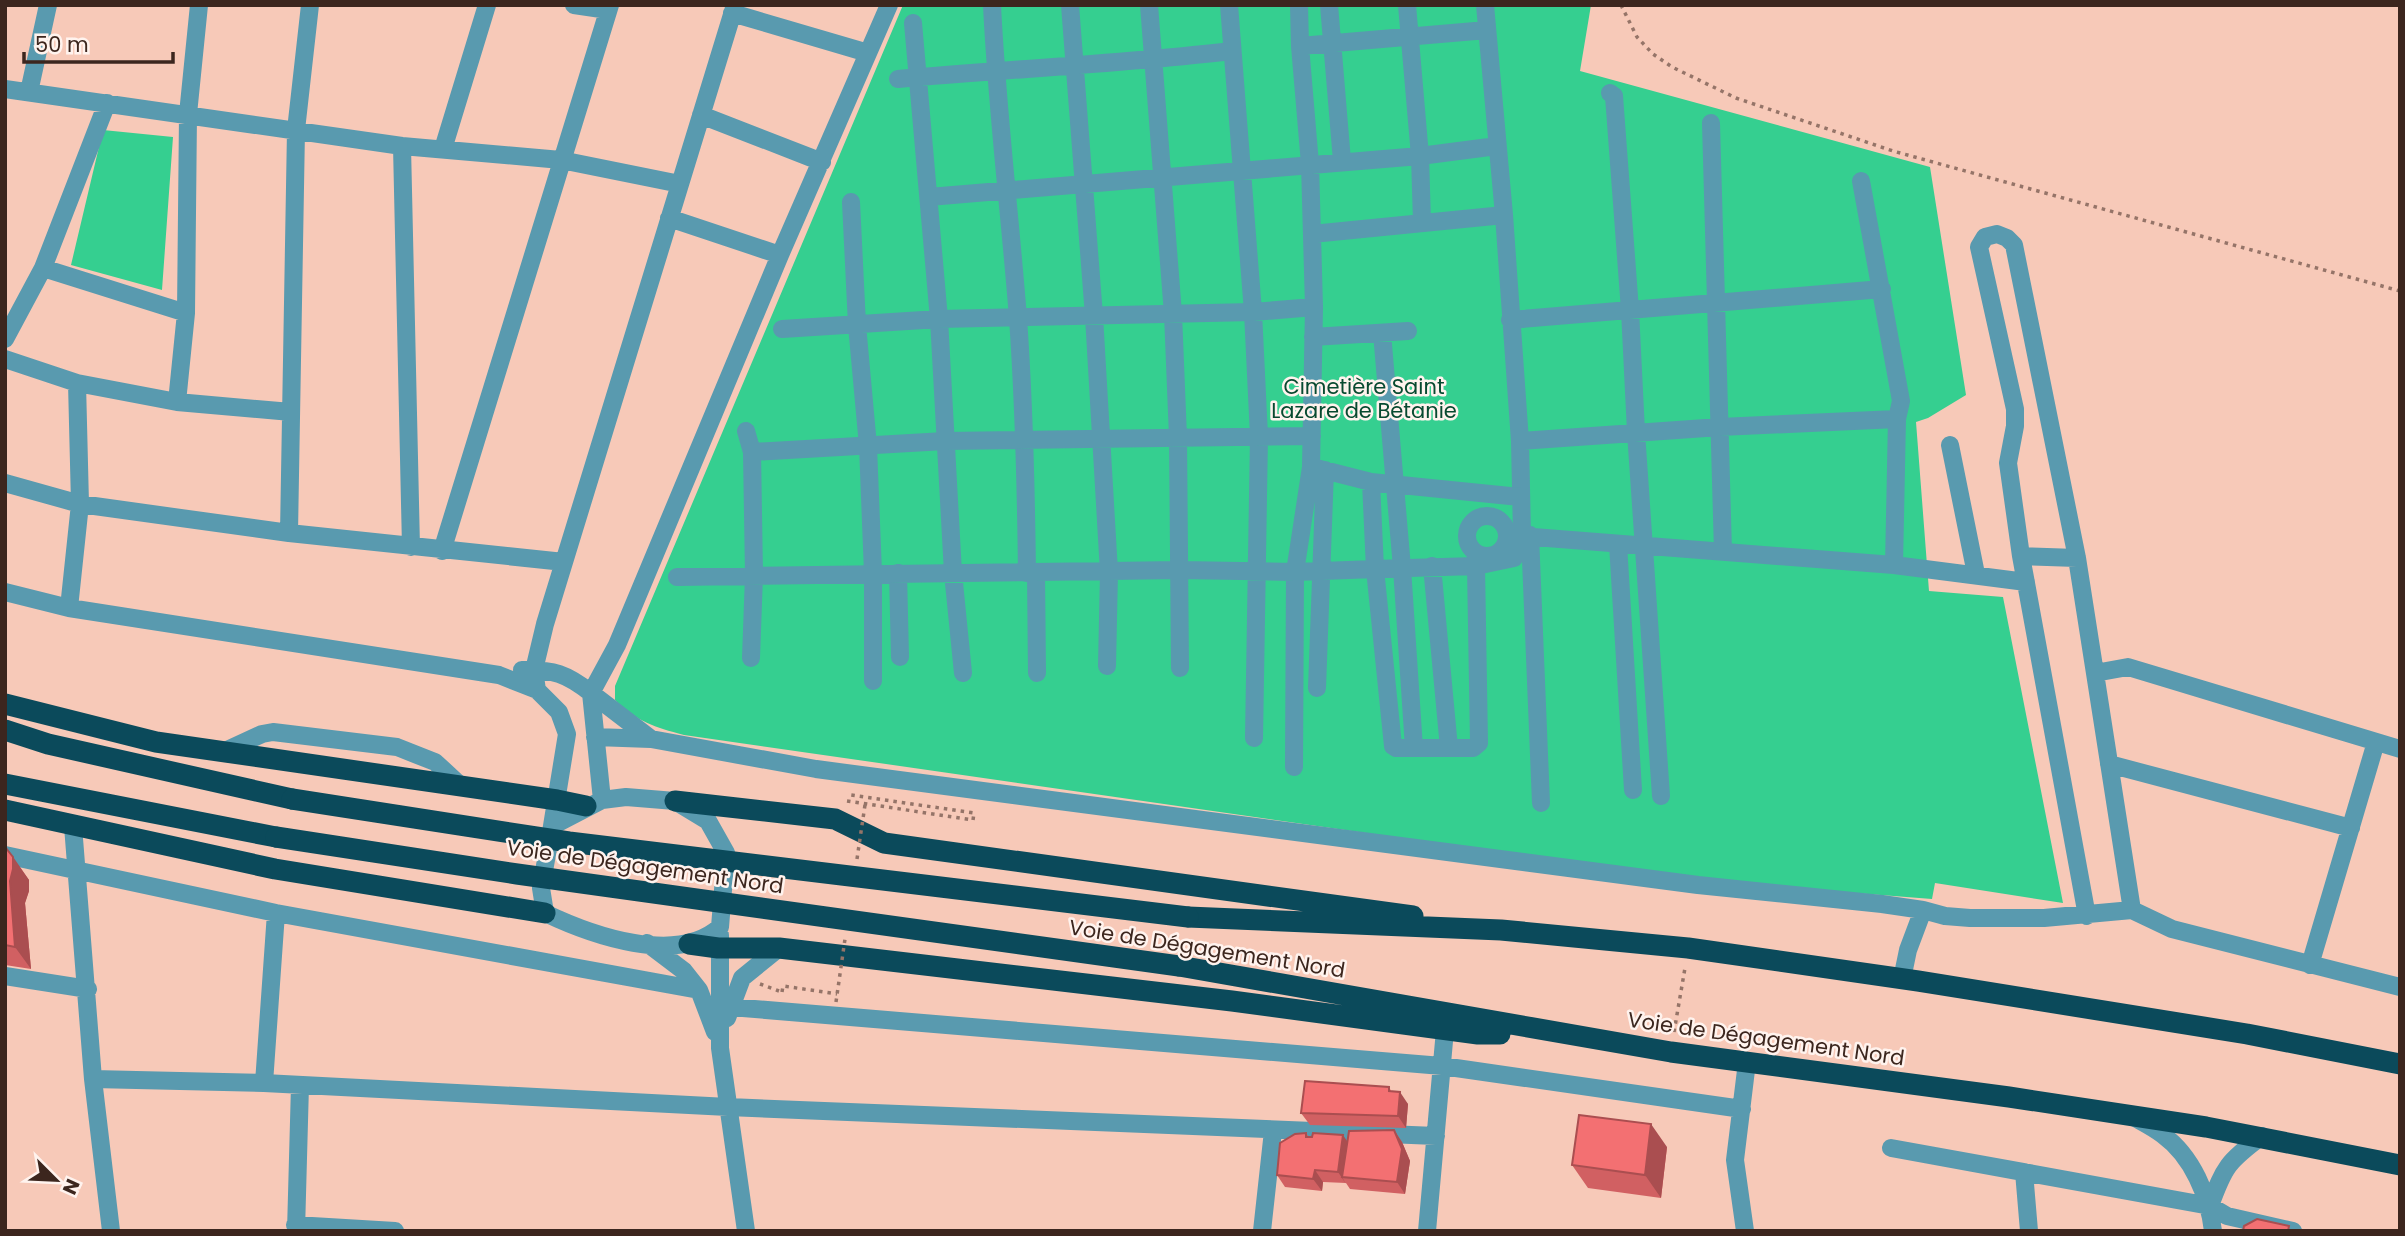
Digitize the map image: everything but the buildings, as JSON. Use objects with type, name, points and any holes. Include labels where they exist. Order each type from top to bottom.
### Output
[{"type":"highway","points":[[5,704],[156,742],[557,800],[594,803]]},
{"type":"highway","name":"Voie de Dégagement Nord","points":[[5,730],[48,744],[292,799],[569,842],[1188,917],[1501,930],[1688,948],[2247,1034],[2400,1065]]},
{"type":"highway","name":"Voie de Dégagement Nord","points":[[5,784],[276,837],[517,874],[1179,966],[1671,1052],[2009,1097],[2262,1136],[2400,1165]]},
{"type":"highway","points":[[676,801],[835,819],[884,843],[1334,904],[1501,930]]},
{"type":"highway","points":[[5,810],[275,869],[545,913]]},
{"type":"highway","points":[[689,944],[719,937],[779,948],[1232,1001],[1478,1034],[1556,1032]]},
{"type":"street","points":[[29,92],[48,5]]},
{"type":"street","points":[[177,401],[186,313],[188,114],[199,5]]},
{"type":"street","points":[[289,533],[296,130],[310,5]]},
{"type":"street","points":[[443,149],[487,5]]},
{"type":"street","points":[[442,551],[609,8],[574,5]]},
{"type":"street","points":[[594,803],[595,737],[591,692],[617,645],[780,255],[889,5]]},
{"type":"street","points":[[992,5],[995,70],[1018,317],[1037,673]]},
{"type":"street","points":[[1070,5],[1094,316],[1109,572],[1107,666]]},
{"type":"street","points":[[1149,5],[1164,177],[1178,437],[1180,668]]},
{"type":"street","points":[[1229,5],[1253,312],[1259,436],[1254,737]]},
{"type":"street","points":[[1299,5],[1310,164],[1314,307],[1312,436],[1318,468],[1320,571],[1317,688]]},
{"type":"street","points":[[1329,5],[1342,161]]},
{"type":"street","points":[[1407,5],[1420,156],[1422,222]]},
{"type":"street","points":[[1485,5],[1504,215],[1520,441],[1520,535],[1541,803]]},
{"type":"street","points":[[537,690],[534,670],[545,624],[733,9],[868,53]]},
{"type":"street","points":[[913,23],[939,319],[953,573],[963,673]]},
{"type":"street","points":[[1300,46],[1487,30]]},
{"type":"street","points":[[898,79],[995,70],[1154,61],[1232,51]]},
{"type":"street","points":[[5,89],[402,146],[561,160],[680,184]]},
{"type":"street","points":[[1610,93],[1614,96],[1630,310],[1661,796]]},
{"type":"street","points":[[5,338],[43,268],[107,103]]},
{"type":"street","points":[[701,115],[822,162]]},
{"type":"street","points":[[1711,122],[1723,552]]},
{"type":"street","points":[[402,146],[411,547]]},
{"type":"street","points":[[929,197],[1420,156],[1497,146]]},
{"type":"street","points":[[1861,181],[1900,401],[1897,419],[1894,565]]},
{"type":"street","points":[[851,202],[857,325],[868,446],[873,573],[873,681]]},
{"type":"street","points":[[1312,234],[1504,215]]},
{"type":"street","points":[[669,218],[780,255]]},
{"type":"street","points":[[2087,915],[2021,556],[2008,463],[2015,426],[2015,409],[1979,247],[1985,237],[1997,234],[2014,245],[2077,558],[2132,910]]},
{"type":"street","points":[[43,268],[186,313]]},
{"type":"street","points":[[1510,320],[1882,289]]},
{"type":"street","points":[[782,329],[939,319],[1253,312],[1314,307]]},
{"type":"street","points":[[1313,337],[1408,331]]},
{"type":"street","points":[[1382,332],[1414,748]]},
{"type":"street","points":[[5,359],[77,383],[177,401],[291,412]]},
{"type":"street","points":[[69,608],[80,504],[77,383]]},
{"type":"street","points":[[1520,441],[1720,427],[1897,419]]},
{"type":"street","points":[[746,431],[752,452],[754,575],[751,658]]},
{"type":"street","points":[[752,452],[945,441],[1312,436]]},
{"type":"street","points":[[1950,445],[1976,574]]},
{"type":"street","points":[[1318,468],[1371,482],[1520,497]]},
{"type":"street","points":[[1294,767],[1295,572],[1318,468]]},
{"type":"street","points":[[1371,482],[1375,569],[1393,746],[1474,748],[1479,743],[1476,566]]},
{"type":"street","points":[[5,483],[80,504],[289,533],[564,562]]},
{"type":"street","points":[[1520,535],[1894,565],[2026,582]]},
{"type":"street","points":[[677,577],[1180,570],[1295,572],[1476,566],[1514,558],[1520,535]]},
{"type":"street","points":[[1618,544],[1633,790]]},
{"type":"street","points":[[2021,556],[2077,558]]},
{"type":"street","points":[[1432,566],[1449,748]]},
{"type":"street","points":[[898,573],[900,657]]},
{"type":"street","points":[[5,592],[69,608],[499,675],[537,690],[559,712],[567,734],[541,888],[545,913],[606,937],[647,943],[689,944]]},
{"type":"street","points":[[2095,673],[2128,667],[2400,749]]},
{"type":"street","points":[[499,675],[534,670],[573,678],[650,739]]},
{"type":"street","points":[[223,752],[262,734],[273,732],[397,747],[435,762],[461,786]]},
{"type":"street","points":[[595,737],[650,739],[816,769],[1698,885],[1882,904],[1945,916],[2063,918],[2132,910],[2172,929],[2400,987]]},
{"type":"street","points":[[2310,965],[2376,742]]},
{"type":"street","points":[[2109,764],[2351,828]]},
{"type":"street","points":[[552,826],[594,803],[626,797],[676,801],[708,821],[726,853],[719,937],[720,1048],[746,1231]]},
{"type":"street","points":[[73,826],[88,989],[93,1079],[111,1231]]},
{"type":"street","points":[[5,855],[276,913],[699,990]]},
{"type":"street","points":[[1902,979],[1908,950],[1923,911]]},
{"type":"street","points":[[264,1083],[276,913]]},
{"type":"street","points":[[647,943],[684,971],[699,990],[720,1048]]},
{"type":"street","points":[[720,1048],[730,1007],[742,978],[779,948]]},
{"type":"street","points":[[5,976],[88,989]]},
{"type":"street","points":[[730,1007],[1442,1066],[1742,1109]]},
{"type":"street","points":[[1427,1231],[1445,1030]]},
{"type":"street","points":[[1745,1231],[1735,1160],[1747,1062]]},
{"type":"street","points":[[93,1079],[264,1083],[728,1107],[1436,1136]]},
{"type":"street","points":[[300,1085],[295,1228],[395,1231]]},
{"type":"street","points":[[2132,1116],[2165,1136],[2187,1159],[2210,1206],[2213,1231]]},
{"type":"street","points":[[1262,1231],[1273,1131]]},
{"type":"street","points":[[2210,1206],[2222,1173],[2237,1154],[2262,1136]]},
{"type":"street","points":[[1891,1148],[2210,1206],[2228,1223],[2293,1231]]},
{"type":"street","points":[[2024,1172],[2029,1231]]},
{"type":"path","points":[[1621,5],[1637,37],[1653,54],[1672,67],[1736,98],[1893,151],[2400,291]]},
{"type":"path","points":[[865,805],[973,820],[974,813],[869,798]]},
{"type":"path","points":[[1671,1052],[1688,948]]},
{"type":"path","points":[[782,992],[783,986],[837,994]]},
{"type":"green space","name":"Cimetière Saint Lazare de Bétanie","points":[[903,5],[1591,5],[1580,71],[1930,167],[1966,395],[1928,418],[1916,422],[1929,591],[2003,597],[2063,903],[1935,883],[1932,899],[1701,881],[684,735],[647,723],[631,714],[615,700],[615,686]]},
{"type":"green space","points":[[103,130],[173,137],[162,290],[71,265]]}]
